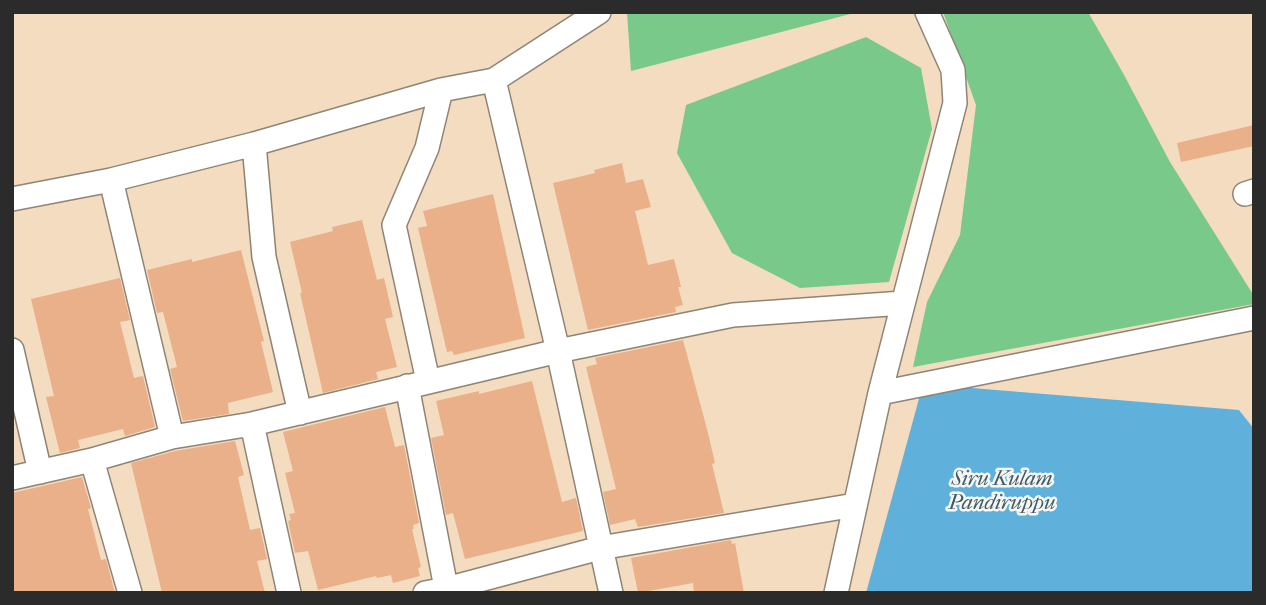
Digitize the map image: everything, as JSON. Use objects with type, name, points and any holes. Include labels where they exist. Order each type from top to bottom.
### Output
[{"type":"street","points":[[12,199],[111,180],[254,144],[441,90],[494,80],[599,12]]},
{"type":"street","points":[[836,593],[880,393],[956,103],[953,70],[927,12]]},
{"type":"street","points":[[494,80],[558,351],[611,593]]},
{"type":"street","points":[[441,90],[427,148],[394,225],[417,383],[440,592],[600,548],[855,505]]},
{"type":"street","points":[[254,144],[264,257],[300,413]]},
{"type":"street","points":[[111,180],[172,438]]},
{"type":"street","points":[[12,478],[93,460],[172,438],[252,424],[558,351],[733,315],[903,303]]},
{"type":"street","points":[[880,393],[1254,318]]},
{"type":"street","points":[[12,350],[40,472]]},
{"type":"street","points":[[252,424],[289,593]]},
{"type":"street","points":[[93,460],[130,593]]},
{"type":"green space","points":[[627,12],[858,12],[631,71]]},
{"type":"green space","points":[[943,12],[1088,12],[1170,162],[1254,296],[1254,304],[913,367],[927,302],[960,235],[976,105]]},
{"type":"green space","points":[[866,37],[921,68],[932,129],[889,282],[800,288],[732,253],[677,153],[686,105]]},
{"type":"water","name":"Siru Kulam Pandiruppu","points":[[923,384],[1239,410],[1254,429],[1254,593],[866,593]]},
{"type":"building","points":[[1254,125],[1254,146],[1181,162],[1177,143]]},
{"type":"building","points":[[622,163],[626,183],[643,179],[651,207],[635,211],[648,265],[674,259],[683,305],[675,307],[676,312],[588,330],[553,183]]},
{"type":"building","points":[[493,194],[525,338],[454,355],[452,351],[447,352],[418,228],[427,226],[423,211]]},
{"type":"building","points":[[362,220],[377,280],[384,278],[393,317],[385,319],[397,367],[376,372],[378,379],[323,393],[290,242]]},
{"type":"building","points":[[241,250],[264,341],[261,342],[273,392],[228,403],[229,414],[183,421],[170,369],[177,367],[163,312],[157,313],[147,270]]},
{"type":"building","points":[[120,278],[130,320],[120,322],[134,378],[143,376],[155,427],[125,436],[123,429],[78,440],[80,448],[60,453],[46,397],[54,396],[31,299]]},
{"type":"building","points":[[683,340],[707,429],[724,513],[638,527],[635,519],[610,525],[603,492],[616,489],[586,367],[597,364],[595,358]]},
{"type":"building","points":[[532,381],[562,502],[576,498],[583,531],[465,559],[453,513],[446,515],[431,438],[444,435],[436,401]]},
{"type":"building","points":[[385,407],[395,447],[404,445],[419,523],[413,525],[412,529],[421,567],[418,568],[420,576],[393,583],[391,575],[376,576],[318,590],[308,551],[295,553],[288,521],[291,520],[289,514],[295,513],[285,473],[293,471],[283,432]]},
{"type":"building","points":[[235,441],[244,475],[238,477],[250,530],[260,528],[267,559],[257,561],[265,593],[162,593],[131,463],[175,451]]},
{"type":"building","points":[[82,477],[101,560],[106,559],[115,593],[12,593],[12,493]]},
{"type":"building","points":[[731,540],[732,544],[735,543],[744,593],[694,593],[693,583],[638,593],[631,558]]}]
